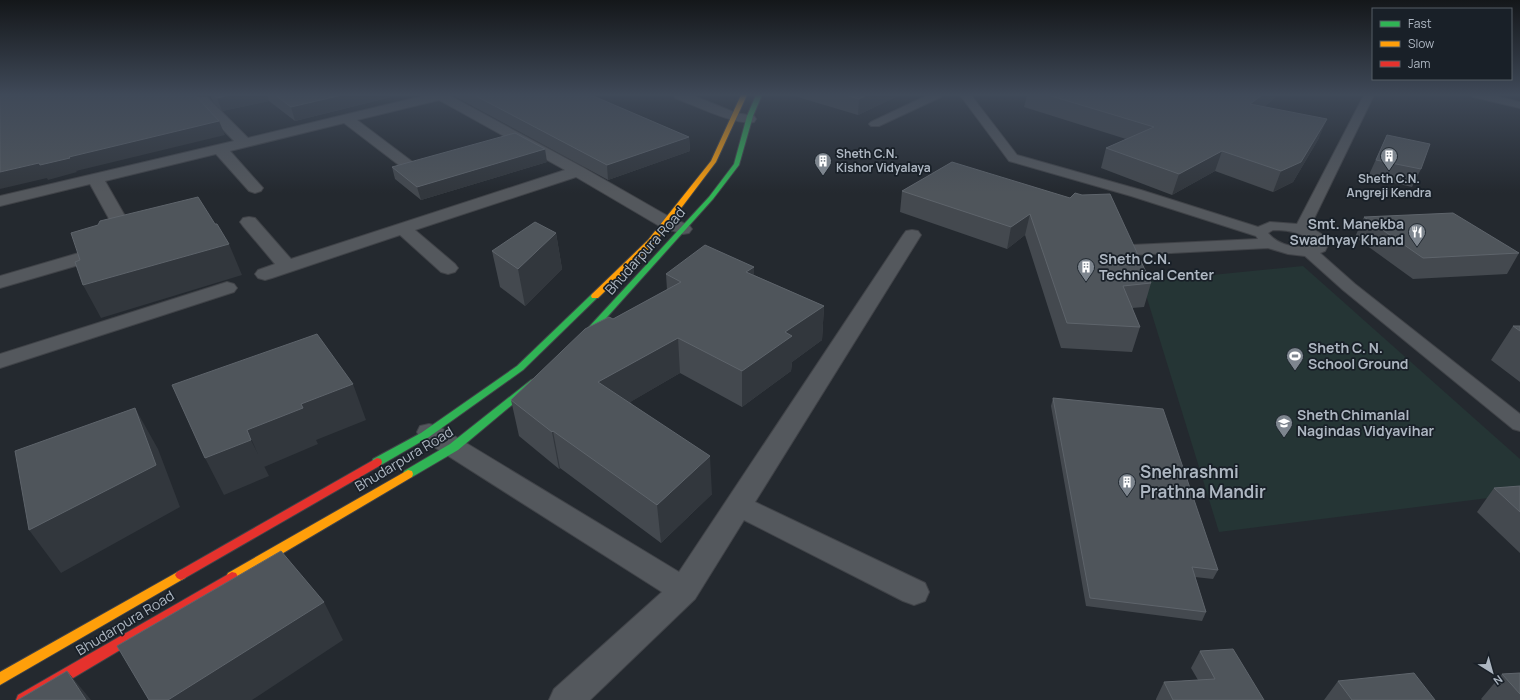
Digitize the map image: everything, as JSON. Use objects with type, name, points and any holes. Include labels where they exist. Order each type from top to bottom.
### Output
[{"type":"street","points":[[230,128],[244,142]]},
{"type":"street","points":[[0,201],[305,128]]},
{"type":"street","points":[[359,128],[413,169]]},
{"type":"street","points":[[498,128],[578,171],[667,224],[683,229]]},
{"type":"street","name":"Bhudarpura Road","points":[[0,680],[429,432],[520,368],[651,242],[667,224],[714,161],[728,128]]},
{"type":"street","name":"Bhudarpura Road","points":[[575,348],[711,198],[737,164],[747,128]]},
{"type":"street","points":[[219,148],[255,188]]},
{"type":"street","points":[[265,274],[578,171]]},
{"type":"street","points":[[95,178],[128,237]]},
{"type":"street","points":[[248,222],[287,267]]},
{"type":"street","points":[[403,229],[448,268]]},
{"type":"street","points":[[566,700],[684,590],[912,235]]},
{"type":"street","points":[[0,282],[106,251]]},
{"type":"street","points":[[0,361],[227,288]]},
{"type":"street","name":"Bhudarpura Road","points":[[23,700],[454,448],[539,378]]},
{"type":"street","points":[[429,432],[684,590]]},
{"type":"street","points":[[739,506],[914,592]]},
{"type":"lane","points":[[990,128],[1013,158],[1136,193],[1266,238],[1292,250],[1309,251],[1320,248],[1322,244],[1318,238],[1312,234],[1302,230],[1279,226],[1270,226],[1264,229],[1266,238]]},
{"type":"lane","points":[[1302,230],[1352,128]]},
{"type":"lane","points":[[1132,250],[1266,238]]},
{"type":"lane","points":[[1309,251],[1350,287],[1520,424]]},
{"type":"shaded area","name":"Sheth C. N. School Ground","points":[[1303,266],[1520,459],[1520,494],[1219,532],[1142,282]]},
{"type":"building","points":[[0,128],[191,128],[40,165],[39,163],[0,172]]},
{"type":"building","points":[[536,128],[667,128],[689,137],[607,165]]},
{"type":"building","points":[[1152,128],[1322,128],[1301,162],[1281,171],[1222,151],[1179,174],[1106,148]]},
{"type":"building","points":[[515,133],[545,149],[417,187],[392,167]]},
{"type":"building","points":[[1387,135],[1430,144],[1421,169],[1376,160]]},
{"type":"building","points":[[952,162],[1070,198],[1075,193],[1082,195],[1110,194],[1151,283],[1123,286],[1140,327],[1067,323],[1030,214],[1011,227],[902,191]]},
{"type":"building","points":[[198,197],[229,244],[83,285],[75,262],[80,260],[71,233],[98,225],[100,221]]},
{"type":"building","points":[[1453,213],[1519,253],[1423,258],[1364,217]]},
{"type":"building","points":[[535,222],[556,233],[518,269],[492,251]]},
{"type":"building","points":[[705,245],[754,267],[746,272],[824,306],[785,332],[792,336],[742,371],[678,338],[598,382],[710,456],[657,505],[553,431],[552,432],[511,400],[585,329],[609,317],[613,319],[681,282],[666,274]]},
{"type":"building","points":[[1513,326],[1520,326],[1520,331]]},
{"type":"building","points":[[317,334],[353,384],[301,404],[303,408],[247,430],[251,440],[205,458],[172,385]]},
{"type":"building","name":"Snehrashmi Prathna Mandir","points":[[1053,398],[1163,409],[1218,570],[1192,567],[1206,612],[1090,598]]},
{"type":"building","points":[[135,408],[156,465],[29,530],[15,451]]},
{"type":"building","points":[[1520,486],[1520,512],[1494,488]]},
{"type":"building","points":[[281,551],[324,602],[168,700],[149,700],[117,646]]},
{"type":"building","points":[[1233,649],[1264,700],[1173,700],[1164,682],[1215,679],[1200,651]]},
{"type":"building","points":[[67,671],[86,700],[18,700]]},
{"type":"building","points":[[1414,673],[1435,700],[1352,700],[1338,681]]},
{"type":"building","points":[[1520,673],[1520,694],[1502,674]]},
{"type":"traffic: fast","points":[[579,343],[711,198],[737,164],[747,128]]},
{"type":"traffic: fast","points":[[377,462],[425,435],[520,368],[595,296]]},
{"type":"traffic: fast","points":[[408,474],[454,447],[534,382]]},
{"type":"traffic: slow","points":[[595,296],[651,242],[714,161],[729,128]]},
{"type":"traffic: slow","points":[[232,577],[408,474]]},
{"type":"traffic: slow","points":[[0,679],[181,575]]},
{"type":"traffic: jam","points":[[181,575],[377,462]]},
{"type":"traffic: jam","points":[[23,700],[232,577]]},
{"type":"place","name":"Sheth C.N. Angreji Kendra","points":[[1389,171]]},
{"type":"place","name":"Sheth C.N. Kishor Vidyalaya","points":[[823,176]]},
{"type":"place","name":"Smt. Manekba Swadhyay Khand","points":[[1417,247]]},
{"type":"place","name":"Sheth C.N. Technical Center","points":[[1086,282]]},
{"type":"place","name":"Sheth C. N. School Ground","points":[[1295,371]]},
{"type":"place","name":"Sheth Chimanlal Nagindas Vidyavihar","points":[[1284,438]]},
{"type":"place","name":"Snehrashmi Prathna Mandir","points":[[1127,497]]}]
